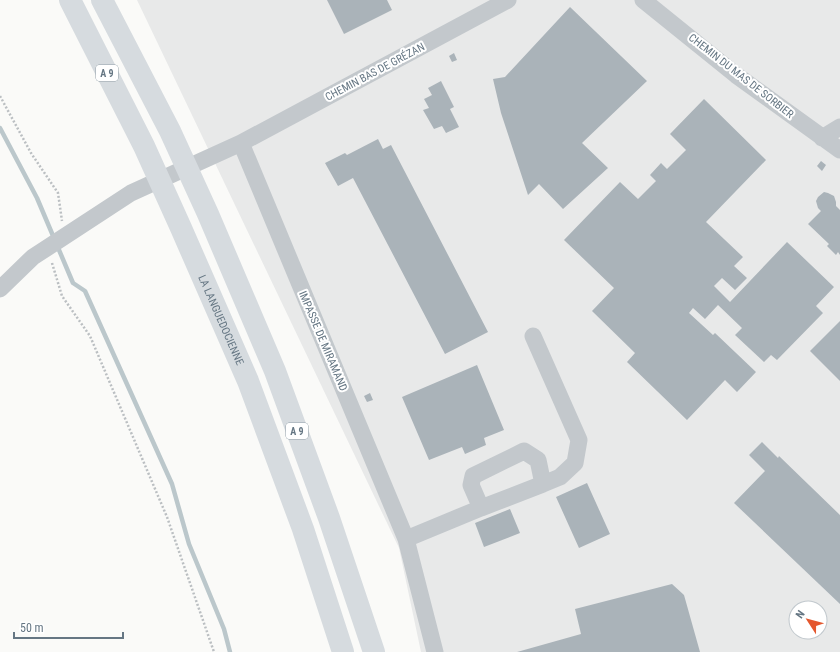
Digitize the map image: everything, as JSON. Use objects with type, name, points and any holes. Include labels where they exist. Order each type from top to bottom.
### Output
[{"type":"highway","name":"LA LANGUEDOCIENNE","points":[[70,0],[144,146],[248,381],[303,529],[343,652]]},
{"type":"highway","name":"A 9","points":[[102,0],[170,131],[208,214],[275,371],[329,518],[374,652]]},
{"type":"street","name":"CHEMIN BAS DE GRÉZAN","points":[[0,289],[33,257],[132,193],[241,144],[508,0]]},
{"type":"street","name":"CHEMIN DU MAS DE SORBIER","points":[[644,0],[736,75],[840,150]]},
{"type":"street","points":[[822,138],[840,127]]},
{"type":"street","name":"IMPASSE DE MIRAMAND","points":[[241,144],[406,539],[435,652]]},
{"type":"street","points":[[406,539],[560,477],[575,463],[579,440],[533,336]]},
{"type":"street","points":[[481,508],[471,485],[473,476],[524,451],[538,460],[543,484]]},
{"type":"path","points":[[0,96],[30,153],[58,193],[64,237]]},
{"type":"path","points":[[46,248],[62,296],[90,336],[166,517],[214,652]]},
{"type":"shaded area","points":[[137,0],[840,0],[840,652],[421,652],[399,548]]},
{"type":"building","points":[[327,0],[387,0],[392,10],[344,34]]},
{"type":"building","points":[[570,7],[647,81],[582,143],[608,168],[563,209],[539,184],[528,195],[501,113],[493,79],[505,77]]},
{"type":"building","points":[[454,53],[457,60],[452,62],[449,56]]},
{"type":"building","points":[[441,81],[454,107],[450,109],[459,127],[446,133],[442,126],[434,129],[423,110],[429,108],[424,99],[432,95],[428,88]]},
{"type":"building","points":[[704,99],[766,160],[706,222],[743,257],[734,266],[747,278],[735,290],[722,278],[714,286],[730,302],[787,242],[834,287],[816,306],[823,313],[777,360],[771,355],[764,362],[735,335],[742,328],[718,305],[705,319],[693,308],[689,313],[713,335],[715,333],[756,372],[737,392],[725,380],[687,420],[627,362],[635,353],[592,311],[614,288],[564,240],[620,182],[638,199],[656,181],[650,175],[661,163],[667,169],[686,150],[670,134]]},
{"type":"building","points":[[378,139],[383,149],[391,145],[488,332],[445,354],[353,178],[338,186],[325,163],[345,153],[347,155]]},
{"type":"building","points":[[821,161],[826,165],[822,171],[817,166]]},
{"type":"building","points":[[824,192],[834,196],[836,206],[840,210],[840,255],[838,252],[836,255],[827,246],[829,244],[808,224],[821,211],[818,208],[816,201]]},
{"type":"building","points":[[840,321],[840,381],[810,351]]},
{"type":"building","points":[[477,365],[504,430],[484,438],[486,445],[465,454],[462,447],[429,460],[402,397]]},
{"type":"building","points":[[370,393],[373,400],[367,402],[364,396]]},
{"type":"building","points":[[762,442],[778,458],[779,456],[840,515],[840,604],[734,503],[765,471],[749,455]]},
{"type":"building","points":[[587,483],[610,534],[579,548],[556,497]]},
{"type":"building","points":[[510,509],[520,533],[484,547],[475,523]]},
{"type":"building","points":[[672,584],[684,595],[700,652],[517,652],[581,634],[575,609]]},
{"type":"waterway","points":[[0,128],[37,198],[73,283],[85,291],[172,484],[189,544],[224,629],[230,652]]}]
